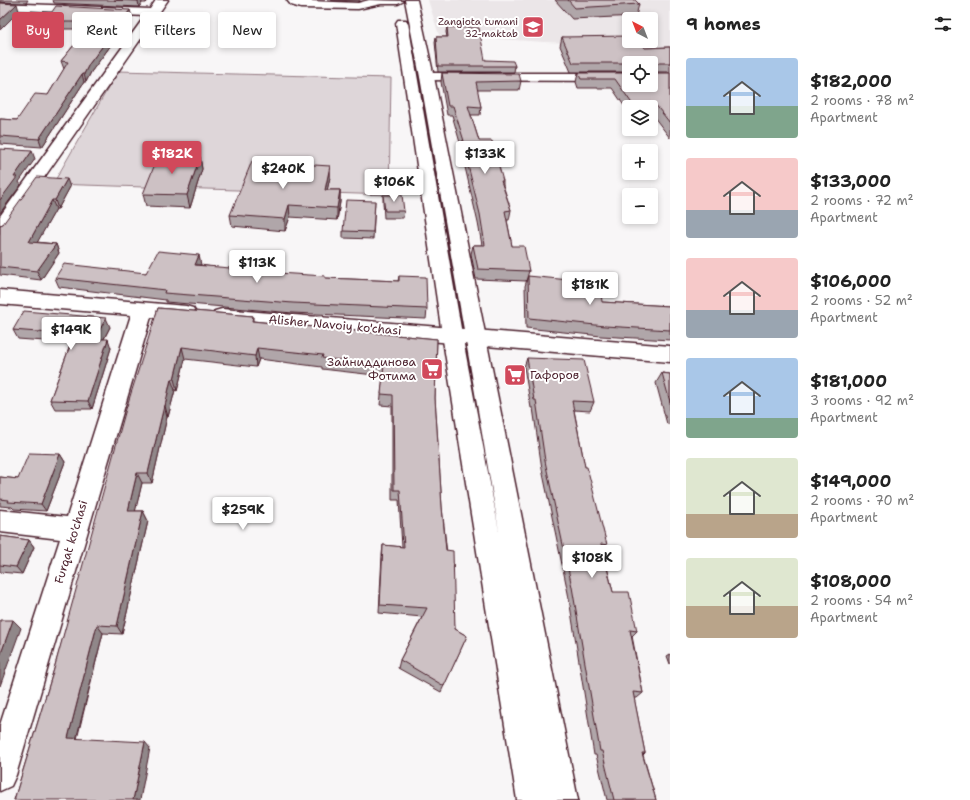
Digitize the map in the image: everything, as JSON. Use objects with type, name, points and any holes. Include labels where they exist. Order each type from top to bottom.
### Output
[{"type":"main road","points":[[153,12],[162,0]]},
{"type":"main road","points":[[293,0],[295,3],[301,5],[351,6],[366,5],[387,0],[452,334],[533,800]]},
{"type":"main road","points":[[411,0],[427,76],[562,800]]},
{"type":"main road","points":[[0,6],[90,4],[145,12]]},
{"type":"main road","points":[[0,228],[45,153],[140,29]]},
{"type":"main road","points":[[427,76],[622,77]]},
{"type":"main road","name":"Alisher Navoiy ko'chasi","points":[[0,297],[452,334],[670,354]]},
{"type":"main road","name":"Furqat ko'chasi","points":[[0,775],[143,309]]},
{"type":"main road","points":[[0,521],[76,529]]},
{"type":"shaded area","name":"Zangiota tumani 32-maktab","points":[[428,0],[670,0],[670,47],[658,47],[658,12],[622,12],[622,45],[544,42],[439,35]]},
{"type":"shaded area","points":[[118,71],[391,78],[389,195],[53,184]]},
{"type":"building","points":[[114,0],[138,0],[138,1]]},
{"type":"building","points":[[568,0],[635,0],[639,4],[575,8]]},
{"type":"building","points":[[0,3],[17,4],[0,20]]},
{"type":"building","points":[[56,6],[130,10],[128,12],[72,12],[72,22],[64,22],[64,12],[52,12]]},
{"type":"building","points":[[447,27],[479,28],[485,60],[513,61],[515,66],[438,66],[436,37],[448,37]]},
{"type":"building","points":[[622,36],[622,48],[670,47],[670,63],[658,63],[658,56],[622,56],[622,63],[573,63],[562,37]]},
{"type":"building","points":[[72,48],[101,48],[39,139],[0,136],[0,119],[17,120],[35,94],[48,95],[68,62],[61,61]]},
{"type":"building","points":[[442,73],[519,74],[521,81],[476,82],[481,107],[468,106],[479,141],[492,141],[503,181],[501,181],[511,210],[505,211],[512,246],[524,246],[529,271],[478,269],[473,245],[485,245],[480,214],[462,141],[464,141],[453,106],[448,106]]},
{"type":"building","points":[[578,73],[622,73],[622,89],[615,79],[581,79]]},
{"type":"building","points":[[658,73],[670,73],[670,123],[658,108],[658,100],[630,100],[624,92],[658,92]]},
{"type":"building","points":[[0,149],[32,151],[14,177],[17,177],[0,200]]},
{"type":"building","points":[[159,154],[200,157],[187,195],[143,194]]},
{"type":"building","points":[[252,161],[330,166],[325,190],[340,190],[337,208],[289,205],[285,219],[230,215]]},
{"type":"building","points":[[37,177],[67,179],[55,200],[52,200],[29,242],[56,244],[37,271],[0,267],[0,225],[3,224]]},
{"type":"building","points":[[383,195],[402,195],[404,211],[385,211]]},
{"type":"building","points":[[346,200],[375,201],[373,232],[343,231]]},
{"type":"building","points":[[158,251],[199,255],[195,265],[230,268],[230,270],[325,276],[325,278],[399,281],[399,276],[426,277],[427,309],[293,303],[164,293],[165,290],[55,278],[64,264],[146,273]]},
{"type":"building","points":[[528,276],[600,283],[602,302],[670,306],[670,330],[605,326],[529,318]]},
{"type":"building","points":[[158,308],[253,316],[252,321],[437,339],[435,398],[446,550],[453,551],[455,629],[467,636],[444,686],[400,660],[427,608],[380,605],[383,545],[404,547],[400,490],[394,490],[393,395],[381,394],[384,365],[322,358],[323,355],[257,348],[255,356],[182,347],[174,379],[171,379],[148,473],[137,473],[128,511],[143,511],[117,626],[97,625],[68,738],[145,742],[133,800],[14,800],[54,669],[126,409]]},
{"type":"building","points":[[24,311],[106,318],[95,339],[108,339],[88,401],[50,400],[74,335],[13,330]]},
{"type":"building","points":[[527,358],[584,360],[594,402],[572,401],[585,467],[587,467],[607,545],[601,544],[613,592],[629,592],[637,631],[630,630],[643,693],[633,692],[645,753],[642,753],[656,800],[614,800],[602,751],[600,751],[572,587],[545,461],[536,400],[534,400]]},
{"type":"building","points":[[662,373],[670,374],[670,402]]},
{"type":"building","points":[[29,453],[60,454],[41,504],[8,502],[9,500],[0,499],[0,477],[18,479]]},
{"type":"building","points":[[0,536],[29,540],[16,567],[0,565]]},
{"type":"building","points":[[0,620],[13,620],[0,656]]},
{"type":"place","name":"Zangiota tumani 32-maktab","points":[[533,27]]},
{"type":"place","name":"Зайниддинова Фотима","points":[[432,369]]},
{"type":"place","name":"Гафоров","points":[[515,375]]}]
